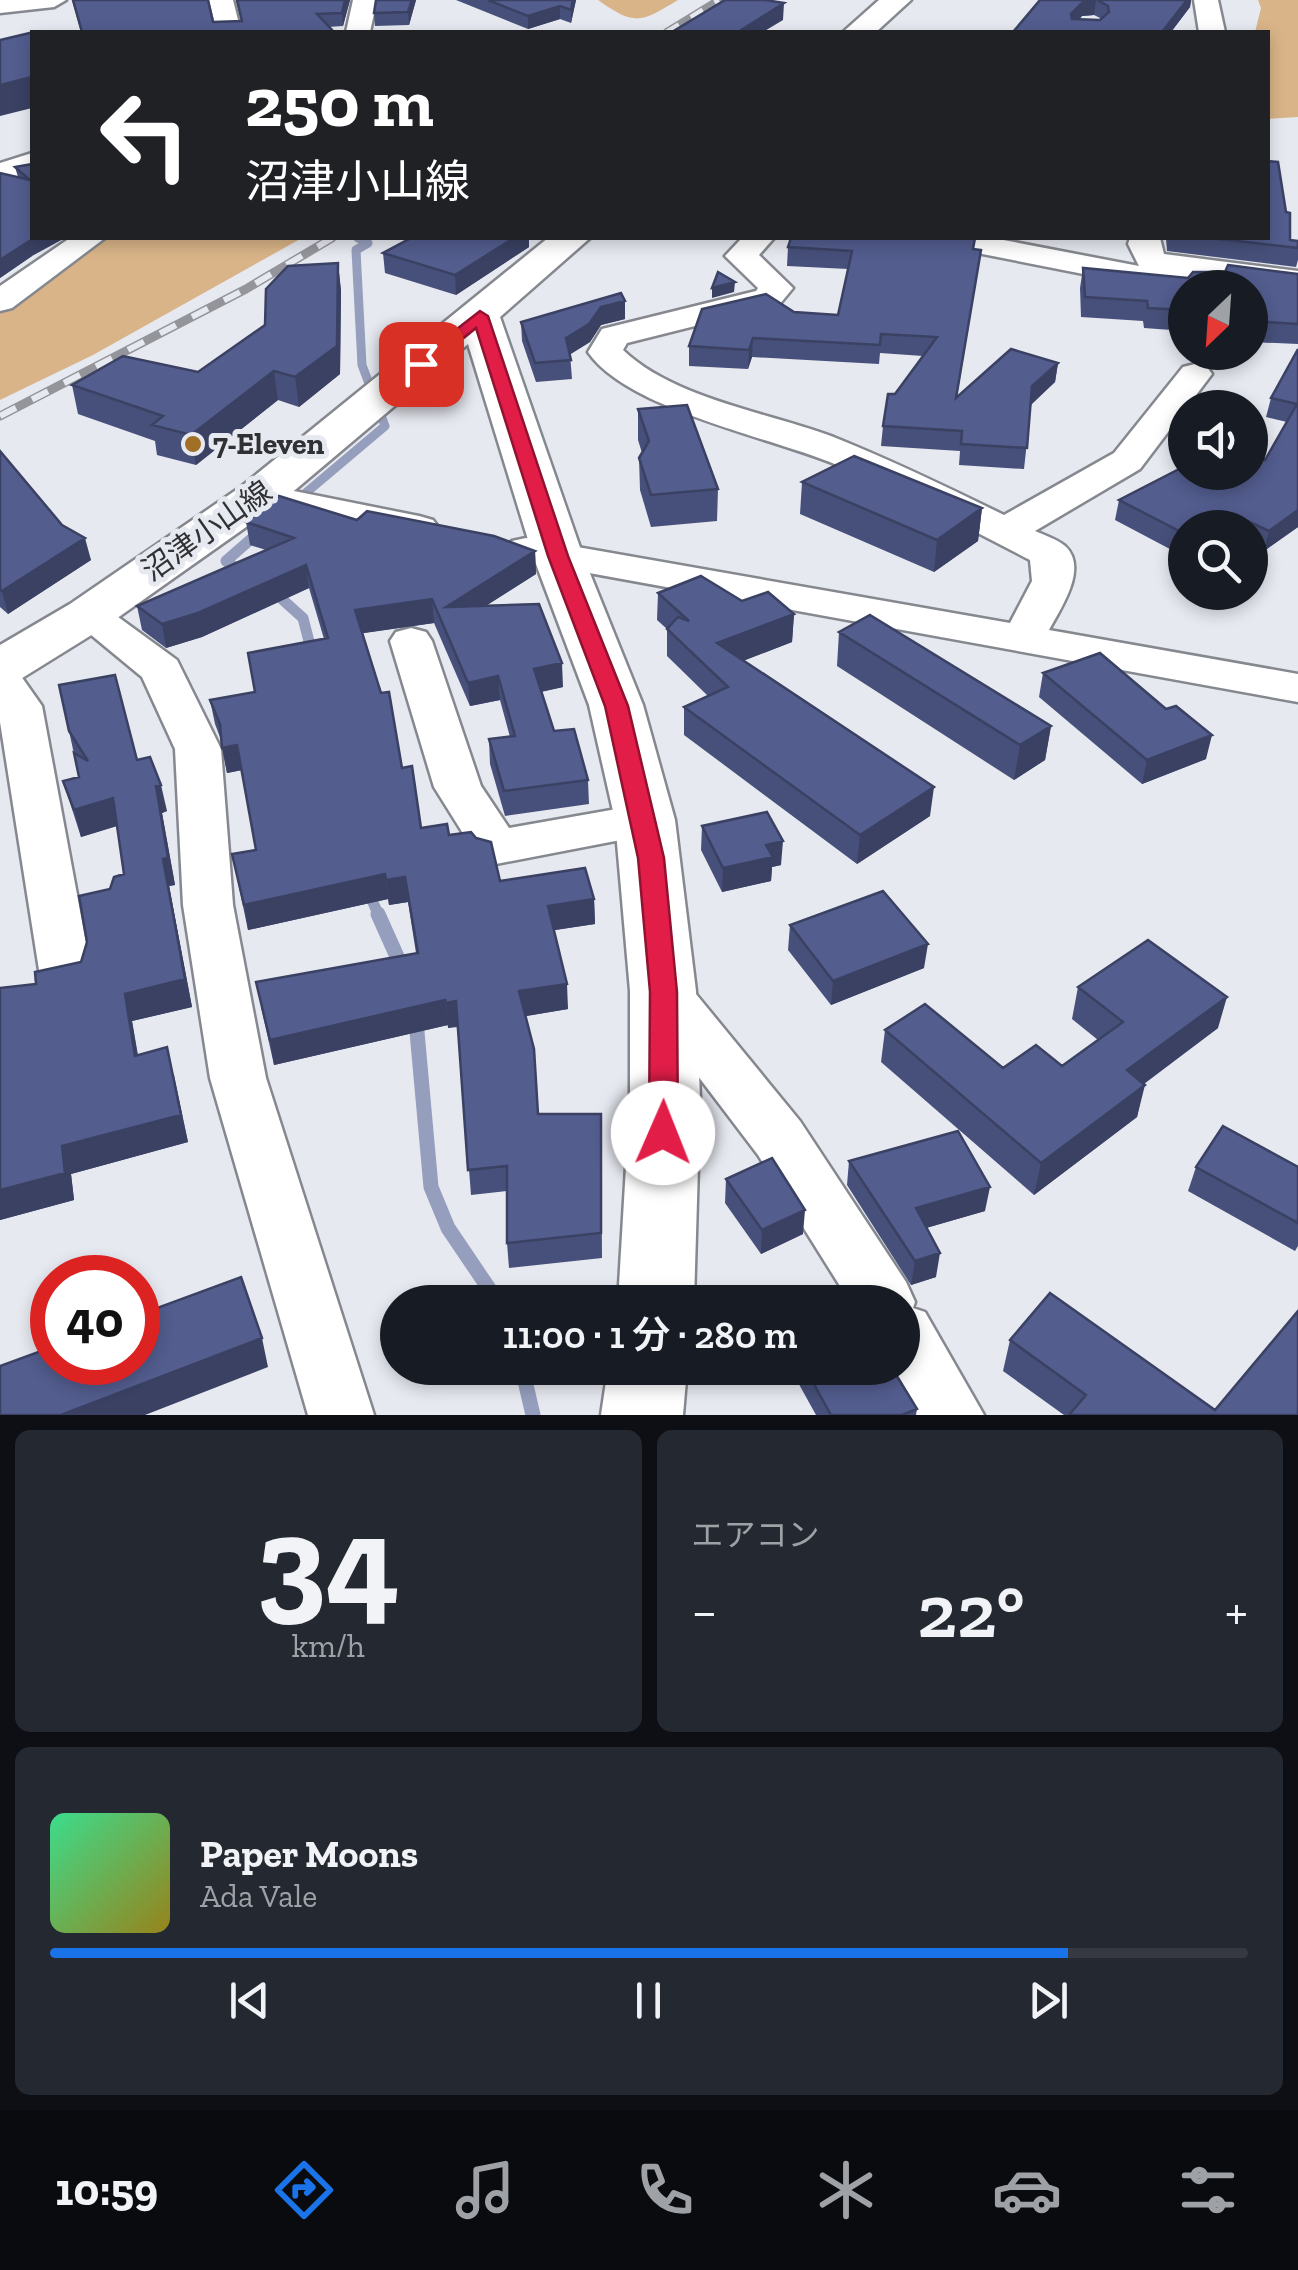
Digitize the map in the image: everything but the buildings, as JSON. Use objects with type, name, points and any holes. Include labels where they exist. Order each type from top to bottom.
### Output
[{"type":"street","points":[[222,0],[228,30]]},
{"type":"street","points":[[358,30],[365,0]]},
{"type":"street","points":[[850,14],[897,0]]},
{"type":"street","points":[[1206,0],[1214,30]]},
{"type":"street","points":[[0,6],[58,5]]},
{"type":"street","points":[[0,173],[30,163]]},
{"type":"street","points":[[0,301],[87,240]]},
{"type":"street","name":"沼津小山線","points":[[0,668],[88,614],[260,496],[556,251],[592,240]]},
{"type":"street","points":[[757,240],[740,256],[778,288],[767,298],[614,336],[604,352],[615,368],[823,446],[1050,554],[1053,582],[1024,637]]},
{"type":"street","points":[[957,240],[1168,281]]},
{"type":"street","points":[[1144,240],[1152,262],[1298,281]]},
{"type":"street","points":[[1268,299],[1298,304]]},
{"type":"street","points":[[480,316],[558,556],[616,706],[645,820],[663,992],[665,1099],[657,1285]]},
{"type":"street","points":[[1006,532],[1127,462],[1195,374]]},
{"type":"street","points":[[260,496],[558,556],[1298,688]]},
{"type":"street","points":[[88,614],[160,670],[198,749],[208,905],[238,1078],[340,1415]]},
{"type":"street","points":[[411,641],[458,787],[496,847],[645,820]]},
{"type":"street","points":[[0,679],[20,706],[65,970]]},
{"type":"street","points":[[663,992],[779,1138],[873,1285]]},
{"type":"street","points":[[920,1362],[951,1415]]},
{"type":"street","points":[[642,1415],[646,1385]]},
{"type":"shaded area","points":[[598,0],[678,0],[638,18],[621,14]]},
{"type":"shaded area","points":[[1258,0],[1298,0],[1298,117],[1270,119],[1270,30],[1256,30],[1261,8]]},
{"type":"shaded area","points":[[91,240],[298,240],[93,355],[0,400],[0,306]]},
{"type":"waterway","points":[[295,502],[385,426],[362,365],[356,250],[368,243],[362,240]]},
{"type":"waterway","points":[[241,572],[226,561],[258,533]]},
{"type":"waterway","points":[[274,592],[303,618],[313,657]]},
{"type":"waterway","points":[[368,891],[379,916]]},
{"type":"waterway","points":[[378,914],[403,970]]},
{"type":"waterway","points":[[416,1021],[431,1187],[448,1228],[487,1285]]},
{"type":"waterway","points":[[526,1385],[533,1415]]},
{"type":"railway","points":[[670,30],[719,0]]},
{"type":"railway","points":[[0,416],[246,289],[329,240]]},
{"type":"place","name":"7-Eleven","points":[[193,444]]},
{"type":"route","points":[[421,364],[480,316],[558,556],[616,706],[651,858],[663,992],[663,1133]]}]
